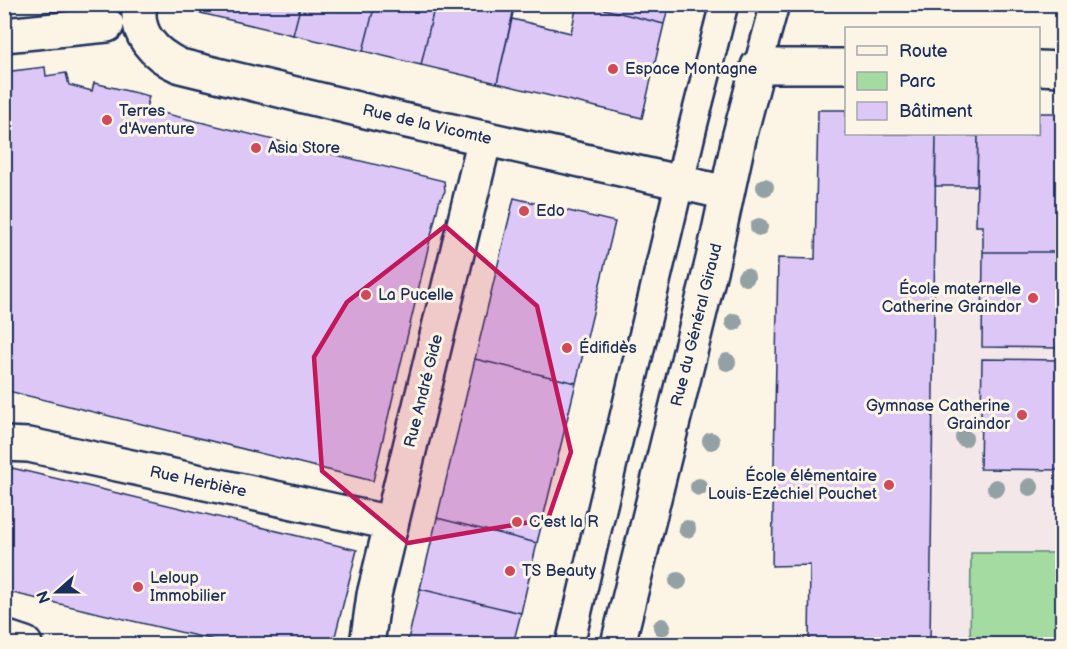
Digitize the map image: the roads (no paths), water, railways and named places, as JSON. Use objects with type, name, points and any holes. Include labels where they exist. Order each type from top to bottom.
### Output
[{"type":"street","name":"Rue de la Vicomte","points":[[141,17],[148,44],[157,53],[180,66],[403,120],[727,193]]},
{"type":"street","points":[[4,35],[106,25]]},
{"type":"street","points":[[758,66],[845,66]]},
{"type":"street","name":"Rue du Général Giraud","points":[[618,645],[758,66]]},
{"type":"street","points":[[1040,68],[1062,69]]},
{"type":"street","name":"Rue André Gide","points":[[367,645],[374,595],[485,138]]},
{"type":"street","name":"Rue Herbière","points":[[4,444],[29,445],[391,523]]},
{"type":"street","points":[[4,637],[25,645]]},
{"type":"lane","points":[[570,645],[724,4]]},
{"type":"lane","name":"Rue du Général Giraud","points":[[758,66],[775,4]]},
{"type":"place","name":"Espace Montagne","points":[[613,69]]},
{"type":"place","name":"Terres d'Aventure","points":[[107,120]]},
{"type":"place","name":"Asia Store","points":[[256,148]]},
{"type":"place","name":"Edo","points":[[524,211]]},
{"type":"place","name":"La Pucelle","points":[[366,295]]},
{"type":"place","name":"École maternelle Catherine Graindor","points":[[1033,298]]},
{"type":"place","name":"Édifidès","points":[[567,348]]},
{"type":"place","name":"Gymnase Catherine Graindor","points":[[1022,415]]},
{"type":"place","name":"École élémentaire Louis-Ezéchiel Pouchet","points":[[889,485]]},
{"type":"place","name":"C'est la R","points":[[517,522]]},
{"type":"place","name":"TS Beauty","points":[[510,571]]},
{"type":"place","name":"Leloup Immobilier","points":[[138,587]]}]
